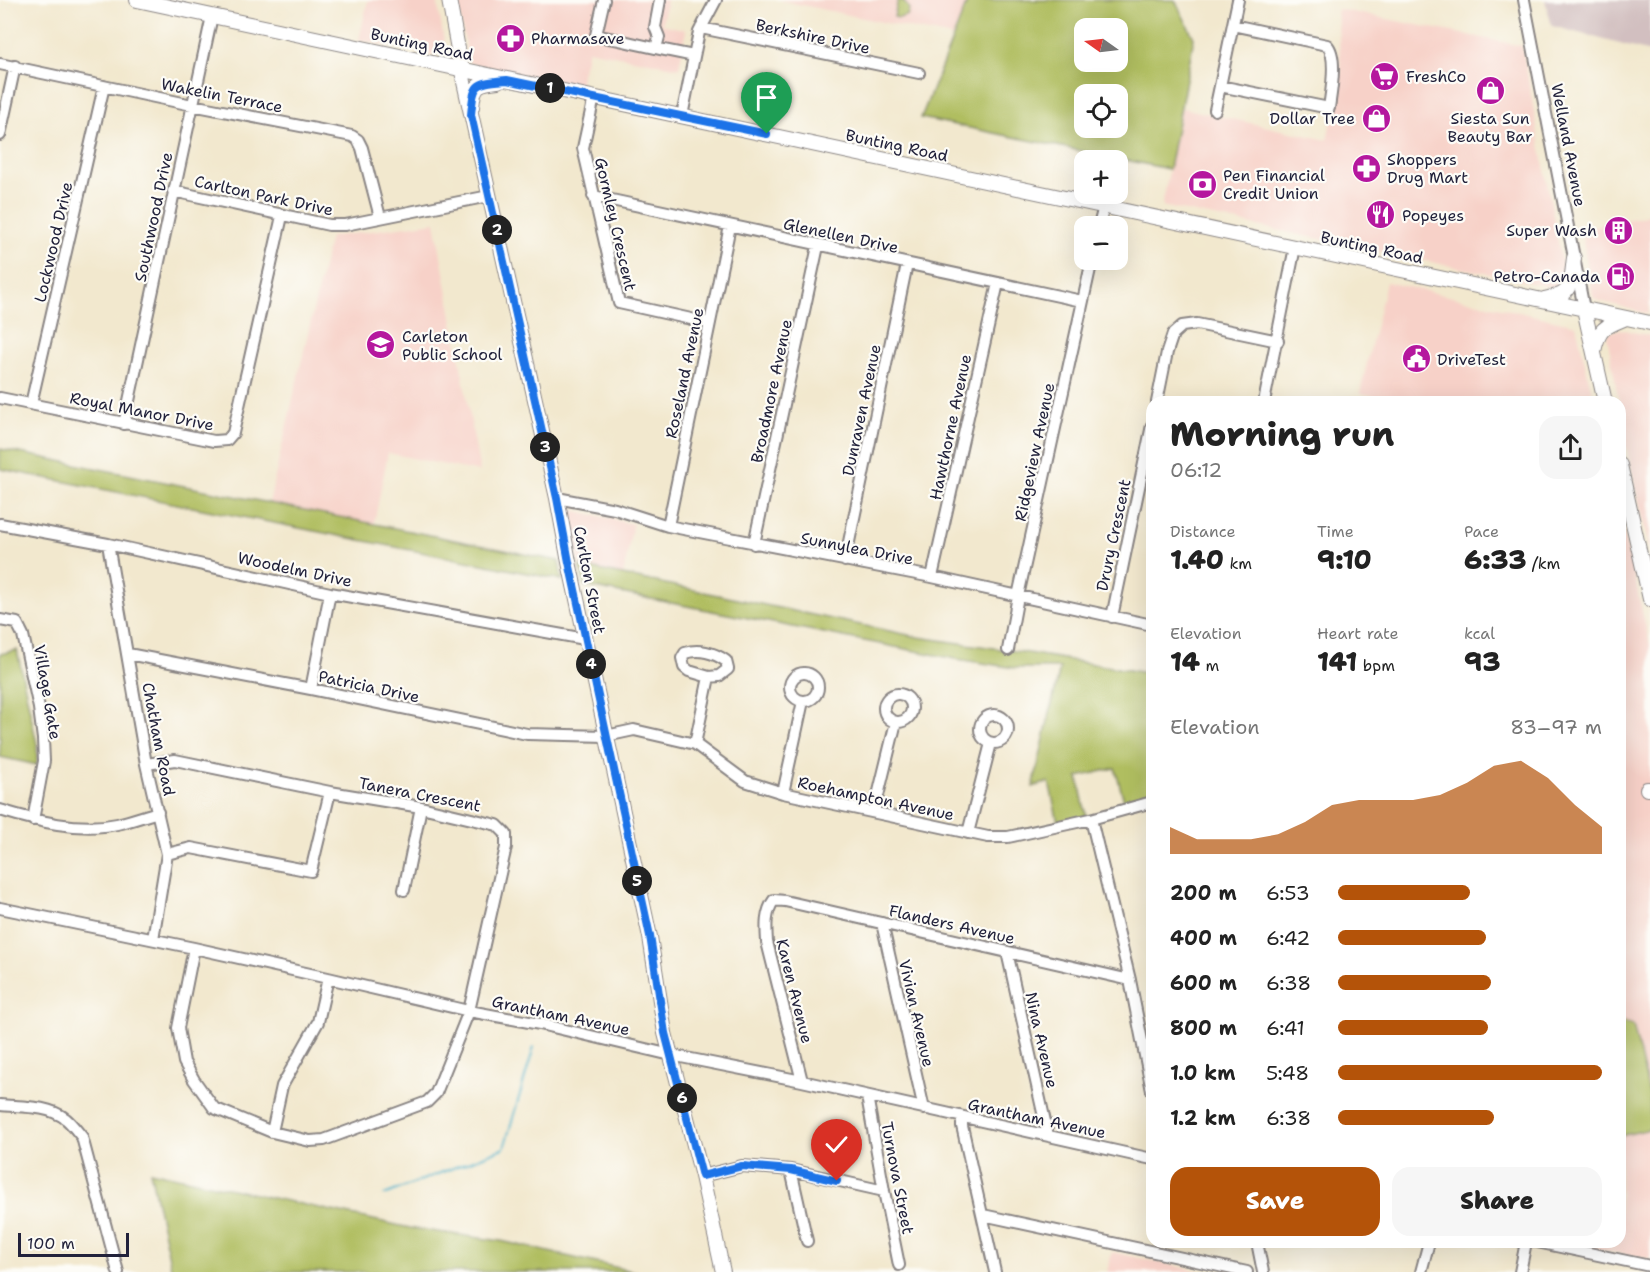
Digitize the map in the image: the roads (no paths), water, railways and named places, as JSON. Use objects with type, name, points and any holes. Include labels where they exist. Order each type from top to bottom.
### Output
[{"type":"main road","name":"Carlton Street","points":[[449,0],[471,115],[557,498],[585,639],[650,936],[665,1033],[702,1176],[723,1272]]},
{"type":"main road","name":"Bunting Road","points":[[146,1],[1650,323]]},
{"type":"main road","points":[[425,62],[442,58],[450,50],[454,31]]},
{"type":"main road","points":[[471,115],[473,93],[477,87],[483,82],[507,80]]},
{"type":"main road","points":[[1541,300],[1562,295],[1566,291],[1571,282],[1574,258]]},
{"type":"main road","name":"Welland Avenue","points":[[1584,309],[1604,396]]},
{"type":"main road","points":[[1594,353],[1598,335],[1608,325],[1626,318]]},
{"type":"main road","points":[[1626,492],[1650,598]]},
{"type":"street","points":[[604,0],[596,35],[694,56]]},
{"type":"street","points":[[657,48],[659,37],[655,27],[660,0]]},
{"type":"street","points":[[682,116],[701,28],[716,0]]},
{"type":"street","points":[[1215,110],[1239,0]]},
{"type":"street","name":"Welland Avenue","points":[[1524,0],[1584,309]]},
{"type":"street","name":"Southwood Drive","points":[[124,424],[212,16]]},
{"type":"street","points":[[1220,86],[1329,108],[1333,68],[1331,49],[1327,45],[1233,25]]},
{"type":"street","name":"Berkshire Drive","points":[[701,28],[919,73]]},
{"type":"street","name":"Wakelin Terrace","points":[[0,64],[352,136],[358,140],[362,148],[380,217]]},
{"type":"street","points":[[0,135],[15,66]]},
{"type":"street","name":"Lockwood Drive","points":[[31,404],[104,86]]},
{"type":"street","name":"Gormley Crescent","points":[[594,97],[583,148],[619,303],[709,323]]},
{"type":"street","name":"Carlton Park Drive","points":[[173,191],[329,225],[345,225],[489,196]]},
{"type":"street","name":"Glenellen Drive","points":[[593,196],[1082,302]]},
{"type":"street","points":[[1102,216],[1104,206]]},
{"type":"street","name":"Royal Manor Drive","points":[[0,398],[213,441],[227,440],[233,433],[282,216]]},
{"type":"street","name":"Roseland Avenue","points":[[668,526],[730,226]]},
{"type":"street","name":"Broadmore Avenue","points":[[754,543],[818,246]]},
{"type":"street","points":[[1265,396],[1295,247]]},
{"type":"street","name":"Dunraven Avenue","points":[[845,561],[907,264]]},
{"type":"street","name":"Ridgeview Avenue","points":[[1008,650],[1090,270]]},
{"type":"street","name":"Hawthorne Avenue","points":[[933,577],[998,283]]},
{"type":"street","points":[[1158,396],[1173,334],[1182,326],[1197,324],[1278,341]]},
{"type":"street","name":"Drury Crescent","points":[[1112,617],[1146,454]]},
{"type":"street","name":"Sunnylea Drive","points":[[557,498],[615,509],[668,526],[933,577],[1146,624]]},
{"type":"street","name":"Woodelm Drive","points":[[0,524],[108,544],[330,593],[585,639]]},
{"type":"street","name":"Chatham Road","points":[[108,544],[147,764],[167,854],[153,939]]},
{"type":"street","points":[[311,689],[330,593]]},
{"type":"street","name":"Village Gate","points":[[0,620],[17,622],[23,635],[39,708],[44,761],[33,820]]},
{"type":"street","name":"Patricia Drive","points":[[128,654],[527,734],[606,736]]},
{"type":"street","points":[[695,744],[709,677]]},
{"type":"street","points":[[783,793],[803,701]]},
{"type":"street","points":[[874,812],[896,722]]},
{"type":"street","name":"Roehampton Avenue","points":[[606,736],[634,730],[695,744],[745,781],[783,793],[988,837],[1008,837],[1091,819],[1146,804]]},
{"type":"street","points":[[968,833],[991,743]]},
{"type":"street","name":"Tanera Crescent","points":[[147,764],[175,760],[330,792],[421,807],[497,825],[506,834],[506,847],[469,1011]]},
{"type":"street","points":[[167,854],[191,848],[311,870],[330,792]]},
{"type":"street","points":[[404,890],[421,807]]},
{"type":"street","points":[[0,810],[33,820],[90,827],[116,825],[158,812]]},
{"type":"street","points":[[1091,819],[1130,980],[1146,1061]]},
{"type":"street","name":"Flanders Avenue","points":[[769,907],[774,900],[785,900],[1130,980]]},
{"type":"street","name":"Karen Avenue","points":[[769,907],[766,942],[802,1081]]},
{"type":"street","name":"Grantham Avenue","points":[[0,908],[153,939],[469,1011],[540,1024],[671,1055],[802,1081],[1146,1158]]},
{"type":"street","name":"Vivian Avenue","points":[[882,924],[924,1108]]},
{"type":"street","points":[[194,948],[178,1028],[184,1062],[194,1080],[214,1108],[272,1131],[310,1141],[324,1140],[427,1102],[436,1093],[469,1011]]},
{"type":"street","name":"Nina Avenue","points":[[1007,952],[1048,1135]]},
{"type":"street","points":[[272,1131],[282,1086],[318,1022],[328,978]]},
{"type":"street","name":"Turnova Street","points":[[867,1096],[899,1265]]},
{"type":"street","points":[[0,1106],[43,1108],[55,1112],[67,1119],[82,1137],[118,1272]]},
{"type":"street","points":[[962,1117],[962,1126],[995,1272]]},
{"type":"street","points":[[702,1176],[742,1166],[791,1170],[884,1191]]},
{"type":"street","points":[[791,1170],[807,1241]]},
{"type":"street","points":[[982,1215],[1247,1272]]},
{"type":"street","points":[[1258,1248],[1263,1272]]},
{"type":"street","points":[[1421,1272],[1427,1248]]},
{"type":"street","points":[[1520,1272],[1525,1248]]},
{"type":"street","points":[[1565,1248],[1650,1266]]},
{"type":"street","points":[[1617,1272],[1620,1260]]},
{"type":"waterway","points":[[384,1195],[504,1148],[534,1047]]},
{"type":"place","name":"Pharmasave","points":[[510,38]]},
{"type":"place","name":"FreshCo","points":[[1385,76]]},
{"type":"place","name":"Siesta Sun Beauty Bar","points":[[1490,90]]},
{"type":"place","name":"Dollar Tree","points":[[1376,118]]},
{"type":"place","name":"Shoppers Drug Mart","points":[[1366,168]]},
{"type":"place","name":"Pen Financial Credit Union","points":[[1202,184]]},
{"type":"place","name":"Popeyes","points":[[1381,215]]},
{"type":"place","name":"Super Wash","points":[[1618,230]]},
{"type":"place","name":"Petro-Canada","points":[[1621,276]]},
{"type":"place","name":"Carleton Public School","points":[[381,345]]},
{"type":"place","name":"DriveTest","points":[[1416,359]]}]
